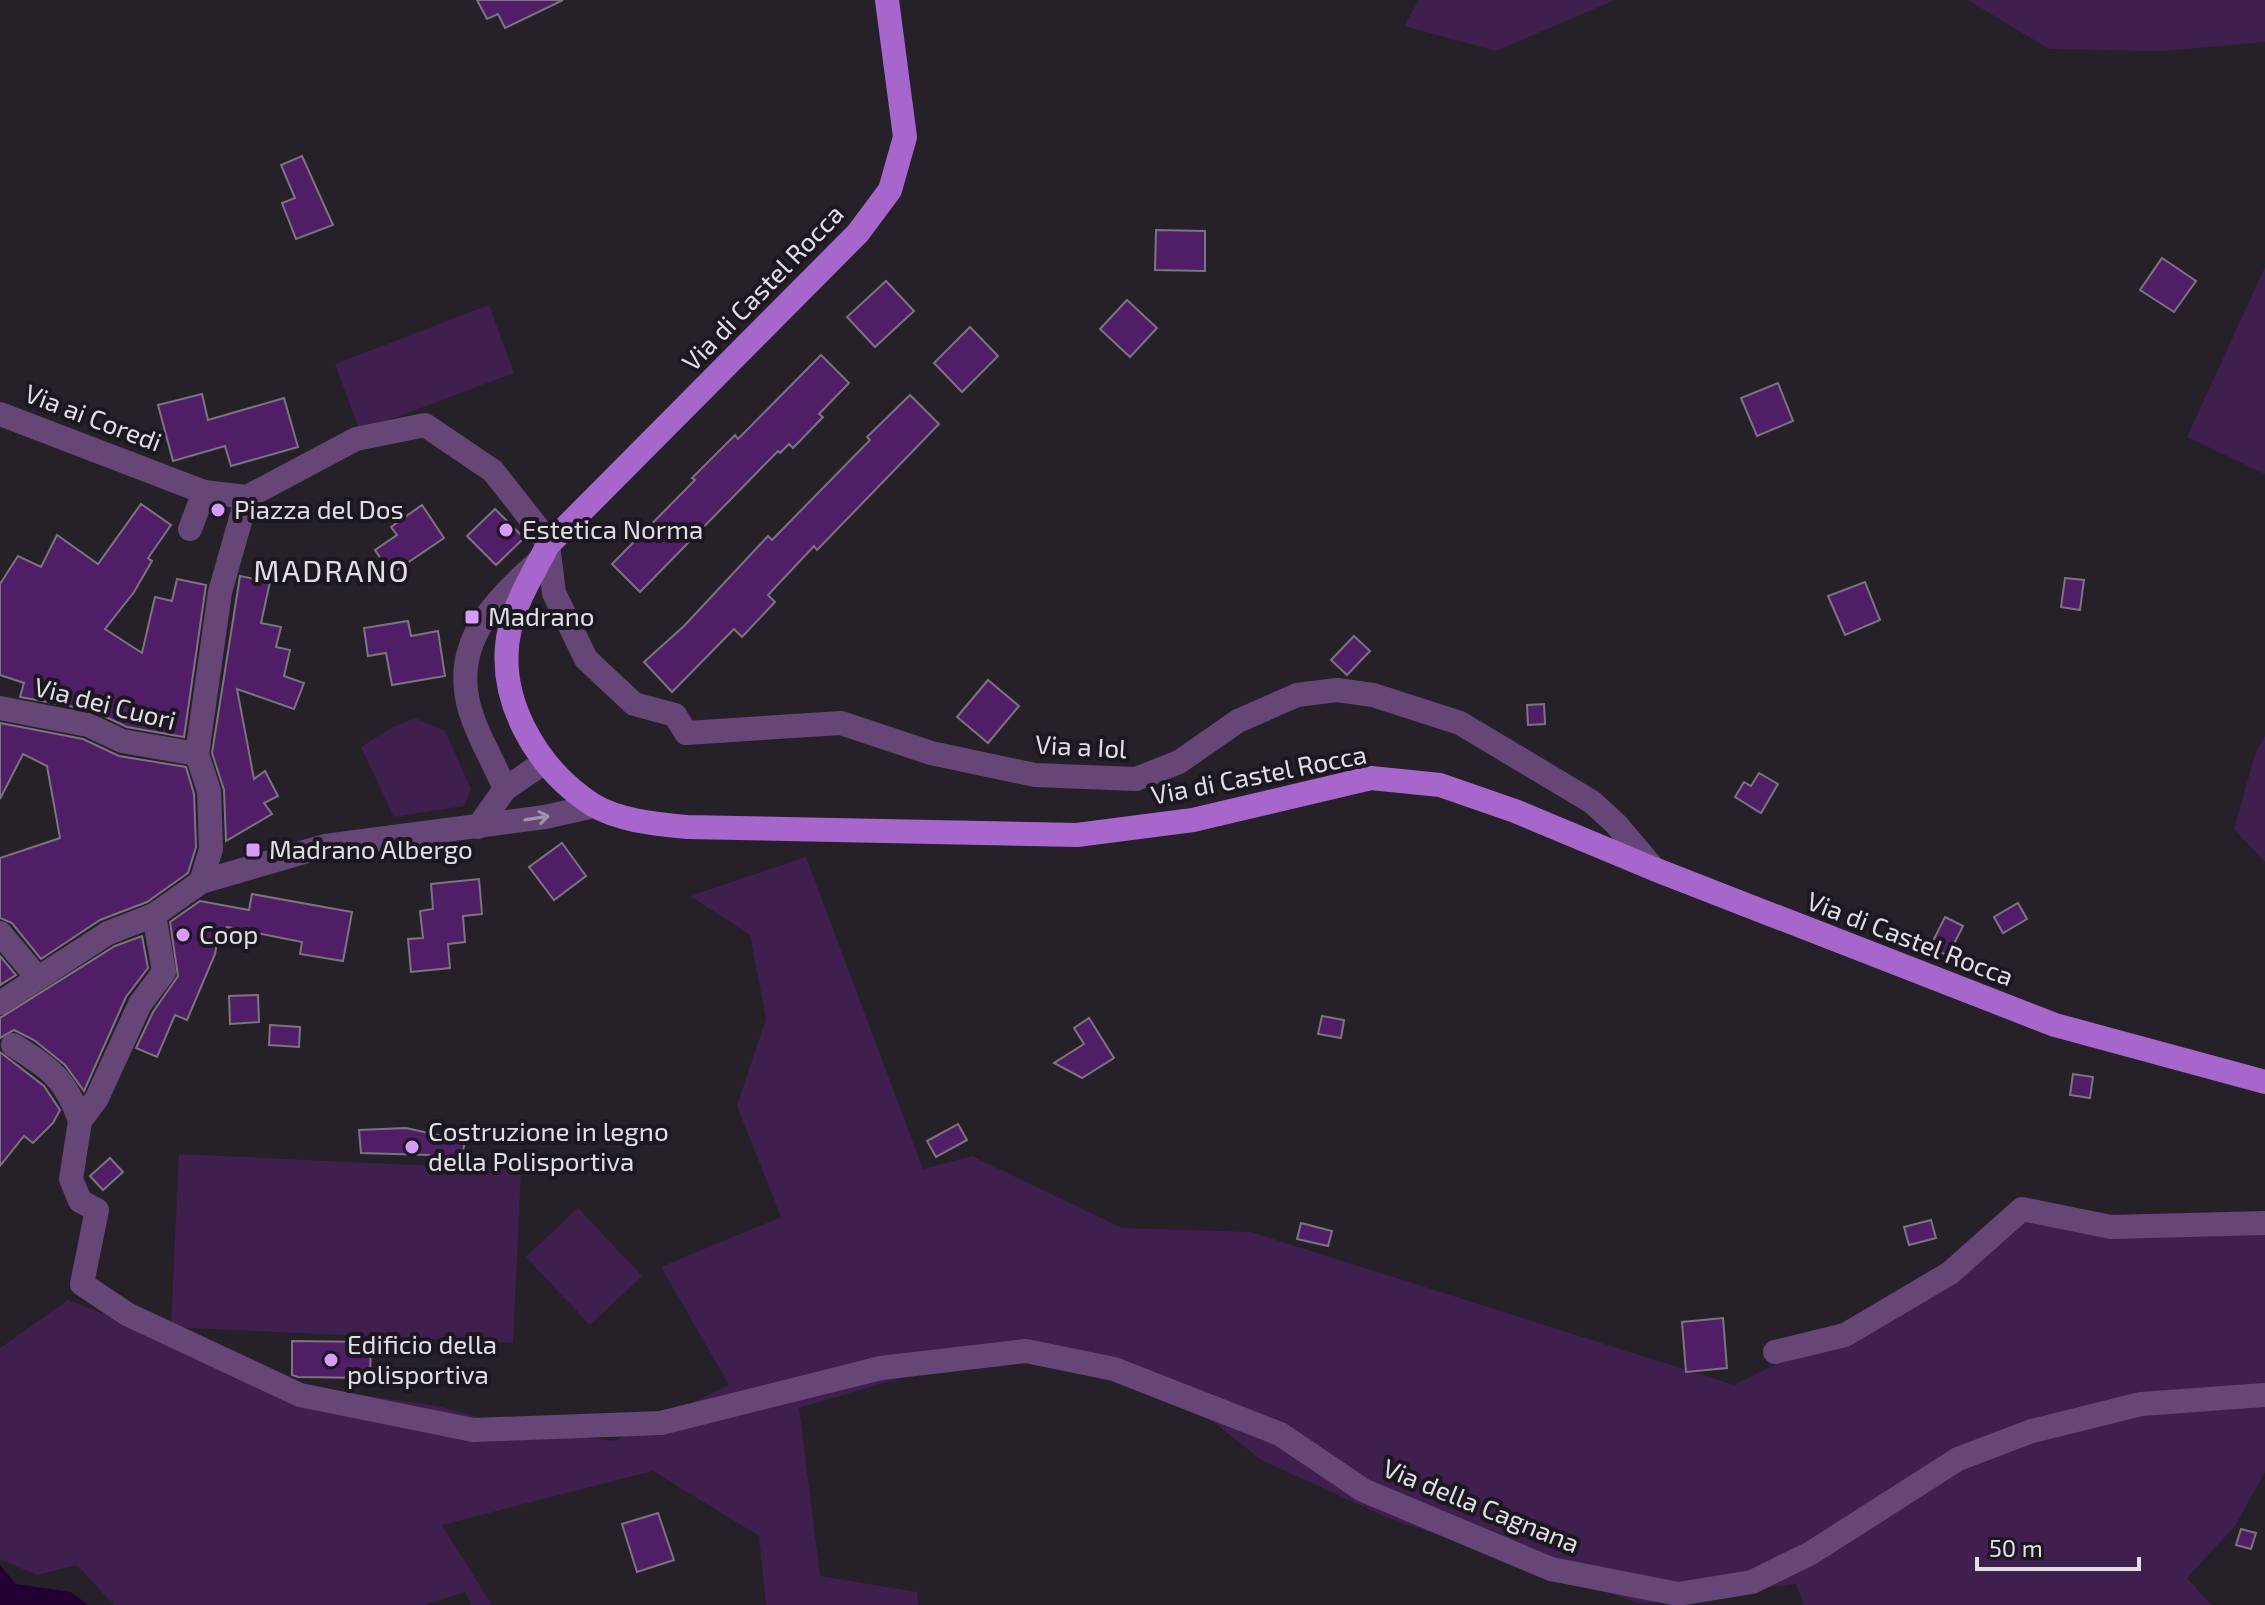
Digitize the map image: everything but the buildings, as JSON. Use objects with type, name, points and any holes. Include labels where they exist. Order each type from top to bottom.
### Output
[{"type":"main road","name":"Via di Castel Rocca","points":[[887,0],[905,137],[890,190],[858,233],[544,553],[520,600],[506,654],[516,714],[543,763],[594,806],[640,822],[687,827],[1077,835],[1193,820],[1371,778],[1440,785],[1515,811],[1654,869],[2055,1025],[2265,1082]]},
{"type":"street","name":"Via ai Coredi","points":[[0,414],[204,492]]},
{"type":"street","points":[[190,529],[204,492],[247,497],[356,439],[425,425],[445,435],[493,471],[544,553]]},
{"type":"street","points":[[201,882],[211,849],[209,791],[197,754],[220,592],[247,497]]},
{"type":"street","name":"Via di Castel Rocca","points":[[505,789],[467,699],[466,668],[476,635],[497,597],[544,553]]},
{"type":"street","name":"Via a Iol","points":[[544,553],[554,593],[586,659],[634,704],[675,715],[686,733],[841,723],[931,753],[1035,775],[1136,779],[1179,762],[1238,721],[1297,695],[1337,690],[1373,695],[1460,723],[1592,802],[1616,824],[1654,869]]},
{"type":"street","name":"Via dei Cuori","points":[[0,708],[88,725],[122,741],[197,754]]},
{"type":"street","points":[[478,827],[505,789],[543,763]]},
{"type":"street","points":[[0,1003],[36,976],[108,933],[154,915],[201,882],[325,846],[478,827],[594,806]]},
{"type":"street","points":[[80,1121],[97,1098],[140,1004],[164,972],[154,915]]},
{"type":"street","points":[[0,933],[36,976]]},
{"type":"street","points":[[13,1045],[51,1069],[61,1080],[71,1092],[80,1121]]},
{"type":"street","name":"Via della Cagnana","points":[[80,1121],[71,1179],[80,1201],[97,1210],[82,1284],[127,1314],[300,1395],[473,1430],[661,1423],[881,1368],[1026,1351],[1114,1369],[1280,1434],[1363,1490],[1551,1569],[1678,1594],[1752,1582],[1811,1553],[1958,1459],[2032,1431],[2141,1404],[2265,1395]]},
{"type":"street","points":[[1775,1352],[1845,1335],[1950,1273],[2022,1209],[2111,1227],[2265,1223]]},
{"type":"shaded area","points":[[1419,0],[1615,0],[1496,51],[1404,26]]},
{"type":"shaded area","points":[[1968,0],[2265,0],[2265,42],[2160,51],[2049,49]]},
{"type":"shaded area","points":[[2265,267],[2265,474],[2187,437]]},
{"type":"shaded area","points":[[489,305],[514,373],[360,431],[335,364]]},
{"type":"shaded area","points":[[415,718],[445,731],[471,789],[464,806],[394,817],[361,747],[389,729]]},
{"type":"shaded area","points":[[2265,736],[2265,862],[2234,829],[2256,751]]},
{"type":"shaded area","points":[[806,857],[923,1169],[972,1156],[1122,1228],[1251,1232],[1734,1385],[1924,1291],[2028,1206],[2134,1224],[2265,1221],[2265,1472],[2235,1526],[2187,1578],[2211,1605],[1804,1605],[1796,1584],[1642,1604],[1391,1519],[1261,1460],[1152,1372],[1011,1345],[799,1408],[820,1576],[917,1592],[918,1605],[766,1605],[759,1536],[653,1471],[442,1525],[492,1605],[471,1605],[465,1592],[425,1605],[114,1605],[77,1565],[37,1575],[0,1559],[0,1348],[68,1300],[284,1384],[438,1406],[530,1431],[614,1441],[729,1385],[661,1267],[781,1217],[737,1106],[766,1019],[750,935],[690,896]]},
{"type":"shaded area","points":[[179,1154],[521,1170],[513,1343],[171,1327]]},
{"type":"shaded area","points":[[578,1208],[642,1276],[590,1325],[526,1257]]},
{"type":"shaded area","points":[[0,1565],[16,1584],[71,1592],[88,1605],[0,1605]]},
{"type":"place","name":"Piazza del Dos","points":[[218,510]]},
{"type":"place","name":"Estetica Norma","points":[[506,530]]},
{"type":"place","name":"Madrano","points":[[472,617]]},
{"type":"place","name":"Madrano Albergo","points":[[253,850]]},
{"type":"place","name":"Coop","points":[[183,935]]},
{"type":"place","name":"Costruzione in legno della Polisportiva","points":[[412,1147]]},
{"type":"place","name":"Edificio della polisportiva","points":[[331,1360]]},
{"type":"district","name":"MADRANO","points":[[332,572]]}]
